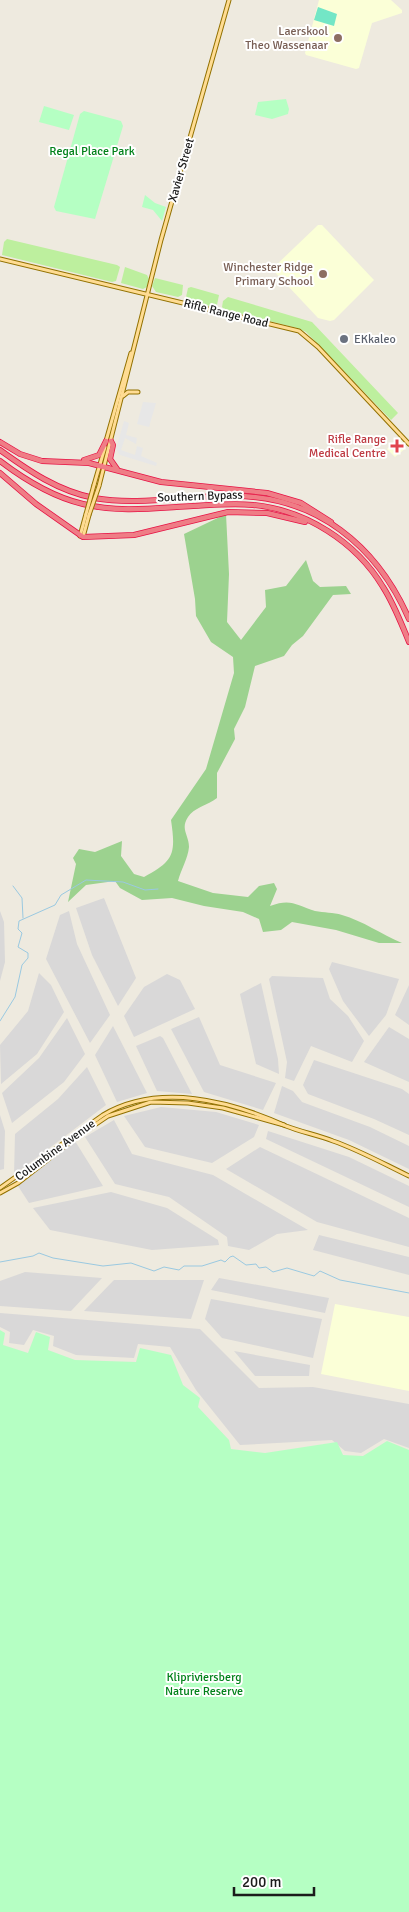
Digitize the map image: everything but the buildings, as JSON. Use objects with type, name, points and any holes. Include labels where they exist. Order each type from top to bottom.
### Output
[{"type":"highway","points":[[63,462],[94,458],[109,441]]},
{"type":"highway","points":[[109,441],[111,462],[119,471]]},
{"type":"highway","points":[[0,442],[32,458],[63,462],[89,462],[167,483],[254,490],[274,495],[322,514],[338,528]]},
{"type":"highway","name":"Southern Bypass","points":[[0,450],[43,479],[86,496],[124,501],[234,496],[261,498],[302,509],[338,528],[363,548],[379,566],[396,592],[409,619]]},
{"type":"highway","name":"Southern Bypass","points":[[0,461],[46,491],[84,504],[120,509],[251,505],[277,509],[316,524],[348,546],[369,567],[390,599],[409,642]]},
{"type":"highway","points":[[0,473],[82,537],[142,534],[214,514],[240,512],[277,514],[316,524]]},
{"type":"main road","name":"Xavier Street","points":[[109,441],[229,0]]},
{"type":"main road","name":"Rifle Range Road","points":[[0,259],[302,333],[318,347],[409,444]]},
{"type":"main road","name":"Xavier Street","points":[[88,514],[99,486],[102,466],[136,341]]},
{"type":"main road","points":[[121,400],[126,393],[138,392]]},
{"type":"main road","name":"Xavier Street","points":[[82,537],[94,485],[102,466]]},
{"type":"main road","name":"Columbine Avenue","points":[[0,1188],[108,1116],[147,1103],[188,1103],[235,1109],[334,1141],[409,1176]]},
{"type":"main road","name":"Columbine Avenue","points":[[0,1193],[18,1183],[45,1159]]},
{"type":"shaded area","name":"Laerskool Theo Wassenaar","points":[[319,0],[391,0],[402,10],[402,13],[372,23],[359,68],[356,69],[306,55]]},
{"type":"shaded area","name":"Winchester Ridge Primary School","points":[[318,225],[322,225],[374,280],[334,320],[330,321],[318,318],[272,269]]},
{"type":"shaded area","points":[[143,402],[156,403],[149,427],[137,424]]},
{"type":"shaded area","points":[[124,421],[129,423],[126,435],[137,438],[136,444],[125,438],[121,450],[135,455],[137,446],[143,448],[141,456],[157,463],[156,466],[120,455],[116,449]]},
{"type":"shaded area","name":"Rifle Range Medical Centre","points":[[399,437],[406,448],[395,457],[387,449]]},
{"type":"shaded area","points":[[104,898],[136,978],[118,1006],[92,955],[76,908]]},
{"type":"shaded area","points":[[0,911],[4,922],[5,962],[0,981]]},
{"type":"shaded area","points":[[69,911],[77,944],[110,1015],[90,1043],[46,959],[60,915]]},
{"type":"shaded area","points":[[332,962],[399,979],[386,1015],[369,1036],[343,1001],[329,969]]},
{"type":"shaded area","points":[[39,973],[51,985],[64,1012],[37,1054],[1,1084],[0,1045],[28,1011]]},
{"type":"shaded area","points":[[167,974],[180,980],[195,1009],[134,1037],[124,1016],[144,987]]},
{"type":"shaded area","points":[[272,976],[323,978],[330,999],[348,1016],[364,1041],[352,1062],[311,1046],[294,1081],[285,1078],[287,1062],[269,979]]},
{"type":"shaded area","points":[[261,983],[278,1059],[279,1074],[256,1064],[240,994]]},
{"type":"shaded area","points":[[409,985],[409,1025],[395,1015]]},
{"type":"shaded area","points":[[199,1017],[220,1065],[276,1083],[263,1110],[204,1092],[171,1029]]},
{"type":"shaded area","points":[[67,1018],[85,1054],[64,1082],[12,1123],[2,1093],[39,1058]]},
{"type":"shaded area","points":[[113,1026],[147,1093],[117,1102],[95,1055]]},
{"type":"shaded area","points":[[389,1027],[409,1039],[409,1082],[364,1062]]},
{"type":"shaded area","points":[[160,1036],[163,1038],[192,1094],[157,1091],[136,1046]]},
{"type":"shaded area","points":[[314,1060],[402,1089],[409,1094],[409,1135],[374,1119],[308,1094],[303,1085]]},
{"type":"shaded area","points":[[87,1067],[106,1105],[14,1175],[15,1134],[58,1099]]},
{"type":"shaded area","points":[[282,1086],[293,1091],[302,1102],[370,1127],[409,1146],[409,1169],[349,1140],[274,1113]]},
{"type":"shaded area","points":[[161,1107],[216,1112],[259,1125],[254,1137],[212,1163],[145,1147],[124,1116]]},
{"type":"shaded area","points":[[0,1115],[5,1131],[4,1169],[0,1170]]},
{"type":"shaded area","points":[[114,1120],[132,1154],[213,1175],[308,1230],[277,1234],[249,1250],[228,1246],[227,1237],[169,1197],[115,1184],[85,1137]]},
{"type":"shaded area","points":[[268,1131],[349,1157],[409,1186],[409,1207],[266,1139]]},
{"type":"shaded area","points":[[75,1141],[103,1186],[29,1203],[18,1186]]},
{"type":"shaded area","points":[[260,1147],[409,1218],[409,1247],[317,1222],[226,1169]]},
{"type":"shaded area","points":[[111,1192],[167,1208],[218,1240],[219,1245],[152,1250],[50,1230],[33,1208]]},
{"type":"shaded area","points":[[319,1235],[409,1257],[409,1275],[313,1250]]},
{"type":"shaded area","points":[[25,1272],[102,1278],[71,1311],[0,1306],[0,1281]]},
{"type":"shaded area","points":[[219,1278],[329,1298],[325,1313],[211,1290]]},
{"type":"shaded area","points":[[114,1280],[204,1280],[191,1319],[84,1311]]},
{"type":"shaded area","points":[[211,1299],[322,1319],[313,1358],[222,1338],[205,1319]]},
{"type":"shaded area","points":[[335,1304],[409,1317],[409,1391],[321,1374]]},
{"type":"shaded area","points":[[0,1313],[200,1329],[259,1388],[313,1387],[409,1404],[409,1448],[384,1439],[361,1453],[345,1451],[332,1440],[240,1445],[196,1390],[170,1347],[138,1344],[134,1358],[76,1355],[53,1346],[54,1336],[33,1330],[24,1345],[9,1343],[10,1332],[0,1327]]},
{"type":"shaded area","points":[[234,1351],[310,1365],[309,1376],[255,1376]]},
{"type":"green space","points":[[318,7],[337,14],[334,26],[314,20]]},
{"type":"green space","points":[[286,99],[289,109],[288,114],[272,119],[255,115],[258,102]]},
{"type":"green space","points":[[44,106],[74,115],[69,130],[39,122]]},
{"type":"green space","name":"Regal Place Park","points":[[84,111],[121,121],[123,126],[95,219],[56,211],[54,207],[80,114]]},
{"type":"green space","points":[[145,195],[155,203],[166,207],[162,221],[153,210],[142,207]]},
{"type":"green space","points":[[7,239],[117,265],[120,267],[116,281],[112,282],[2,255],[4,242]]},
{"type":"green space","points":[[125,267],[147,275],[149,279],[147,287],[143,289],[121,283]]},
{"type":"green space","points":[[155,278],[183,285],[182,295],[178,297],[156,292],[152,286]]},
{"type":"green space","points":[[191,287],[219,295],[217,305],[212,307],[188,300],[186,297],[188,288]]},
{"type":"green space","points":[[228,297],[312,322],[398,413],[391,420],[306,332],[297,328],[225,310],[222,307],[223,301]]},
{"type":"green space","points":[[226,514],[229,574],[227,622],[241,640],[266,607],[265,590],[286,586],[306,560],[313,581],[320,587],[346,586],[351,594],[333,595],[303,636],[292,645],[284,656],[255,666],[245,707],[234,729],[235,739],[217,773],[217,798],[193,811],[186,821],[185,829],[189,847],[178,881],[213,893],[248,897],[259,886],[274,883],[277,889],[270,906],[288,902],[315,911],[339,914],[402,943],[379,943],[336,930],[292,922],[281,930],[263,932],[259,919],[243,912],[204,906],[172,898],[142,900],[120,888],[115,881],[86,885],[68,902],[76,864],[73,858],[79,849],[95,852],[122,841],[121,856],[134,874],[144,877],[162,866],[171,855],[173,841],[171,820],[206,769],[234,673],[233,657],[211,642],[196,616],[184,534]]},
{"type":"green space","name":"Klipriviersberg Nature Reserve","points":[[0,1330],[5,1333],[3,1345],[28,1353],[36,1332],[50,1337],[48,1350],[75,1360],[136,1362],[140,1348],[171,1355],[183,1385],[200,1398],[198,1407],[229,1440],[231,1449],[265,1453],[337,1442],[343,1455],[363,1456],[387,1441],[409,1450],[409,1912],[0,1912]]},
{"type":"waterway","points":[[0,1021],[15,997],[22,965],[28,958],[28,953],[18,947],[22,933],[18,929],[19,921],[55,905],[61,895],[86,880],[123,882],[145,890],[158,889]]},
{"type":"waterway","points":[[13,886],[22,898],[23,918]]},
{"type":"waterway","points":[[0,1262],[33,1256],[39,1253],[53,1258],[103,1266],[131,1263],[154,1271],[164,1267],[179,1270],[184,1266],[202,1266],[221,1260],[225,1262],[233,1256],[246,1265],[256,1264],[259,1268],[266,1267],[273,1272],[287,1268],[314,1276],[320,1271],[340,1280],[409,1293]]},
{"type":"place","name":"Laerskool Theo Wassenaar","points":[[338,38]]},
{"type":"place","name":"Winchester Ridge Primary School","points":[[323,274]]},
{"type":"place","name":"EKkaleo","points":[[344,339]]},
{"type":"place","name":"Rifle Range Medical Centre","points":[[397,446]]}]
